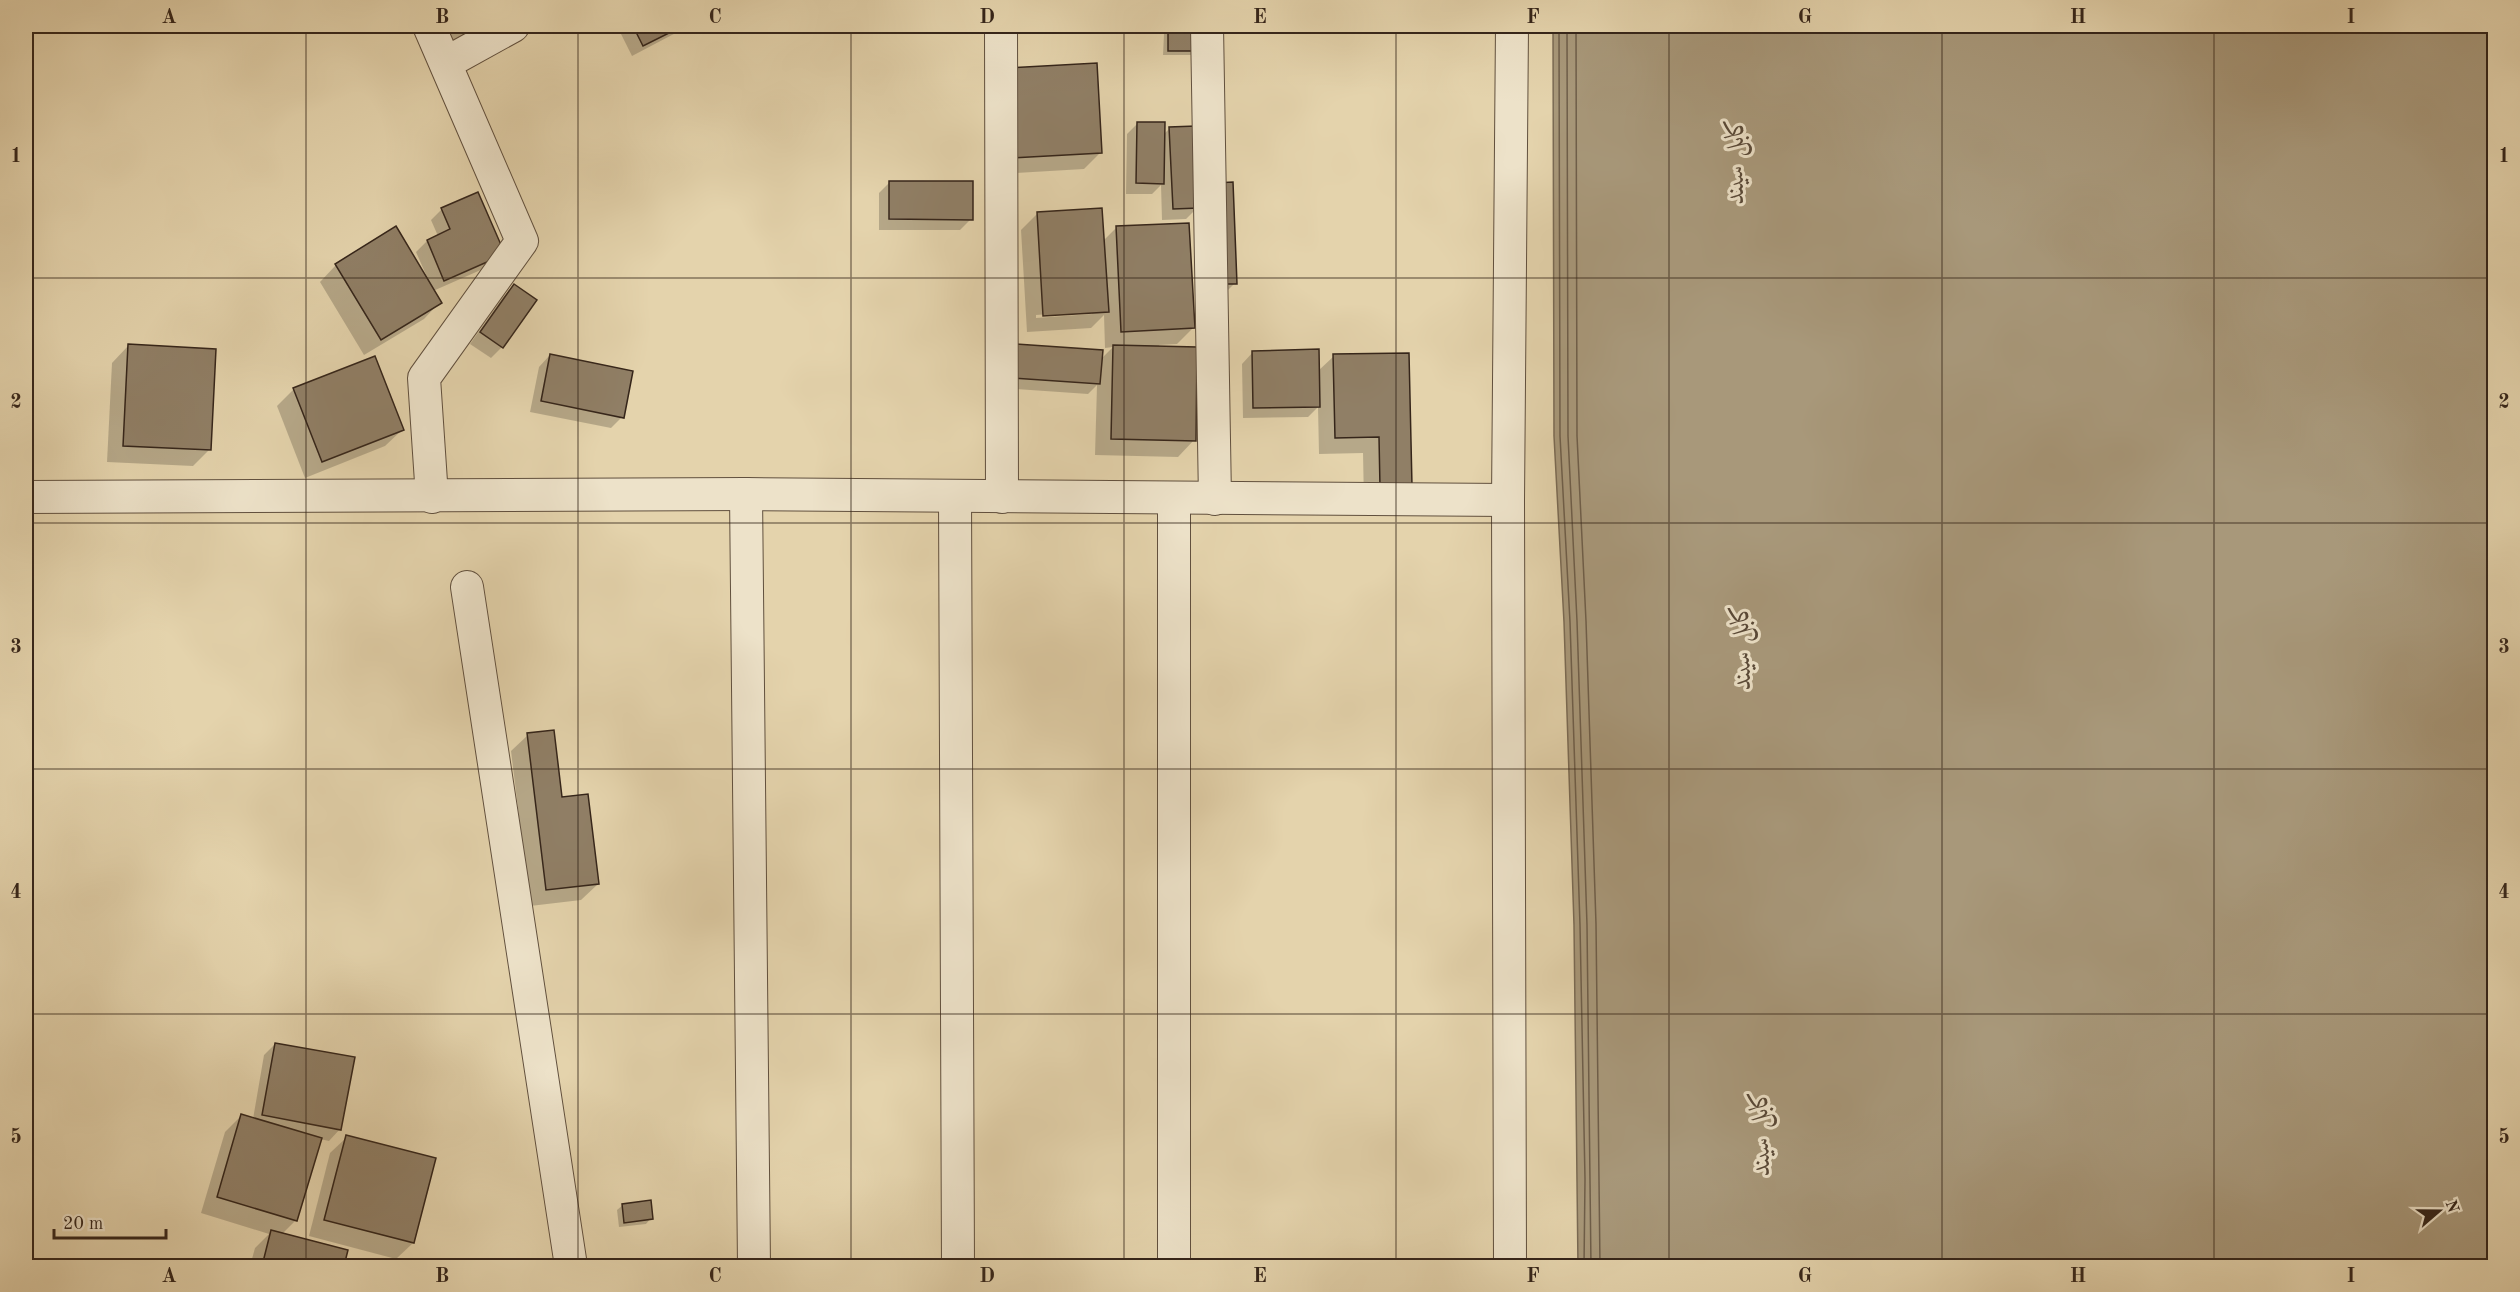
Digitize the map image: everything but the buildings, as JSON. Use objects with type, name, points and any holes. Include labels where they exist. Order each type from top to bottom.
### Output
[{"type":"street","points":[[429,26],[522,241],[424,378],[432,496]]},
{"type":"street","points":[[446,63],[513,26]]},
{"type":"street","points":[[1001,26],[1002,497]]},
{"type":"street","points":[[1207,26],[1215,499]]},
{"type":"street","points":[[1510,1266],[1508,500],[1512,26]]},
{"type":"street","points":[[26,497],[746,494],[1508,500]]},
{"type":"street","points":[[746,494],[754,1266]]},
{"type":"street","points":[[955,496],[958,1266]]},
{"type":"street","points":[[1174,498],[1174,1266]]},
{"type":"street","points":[[467,587],[571,1266]]},
{"type":"water","name":"کابل سيند","points":[[1553,26],[2494,26],[2494,1266],[1578,1266],[1574,925],[1564,622],[1554,436]]}]
